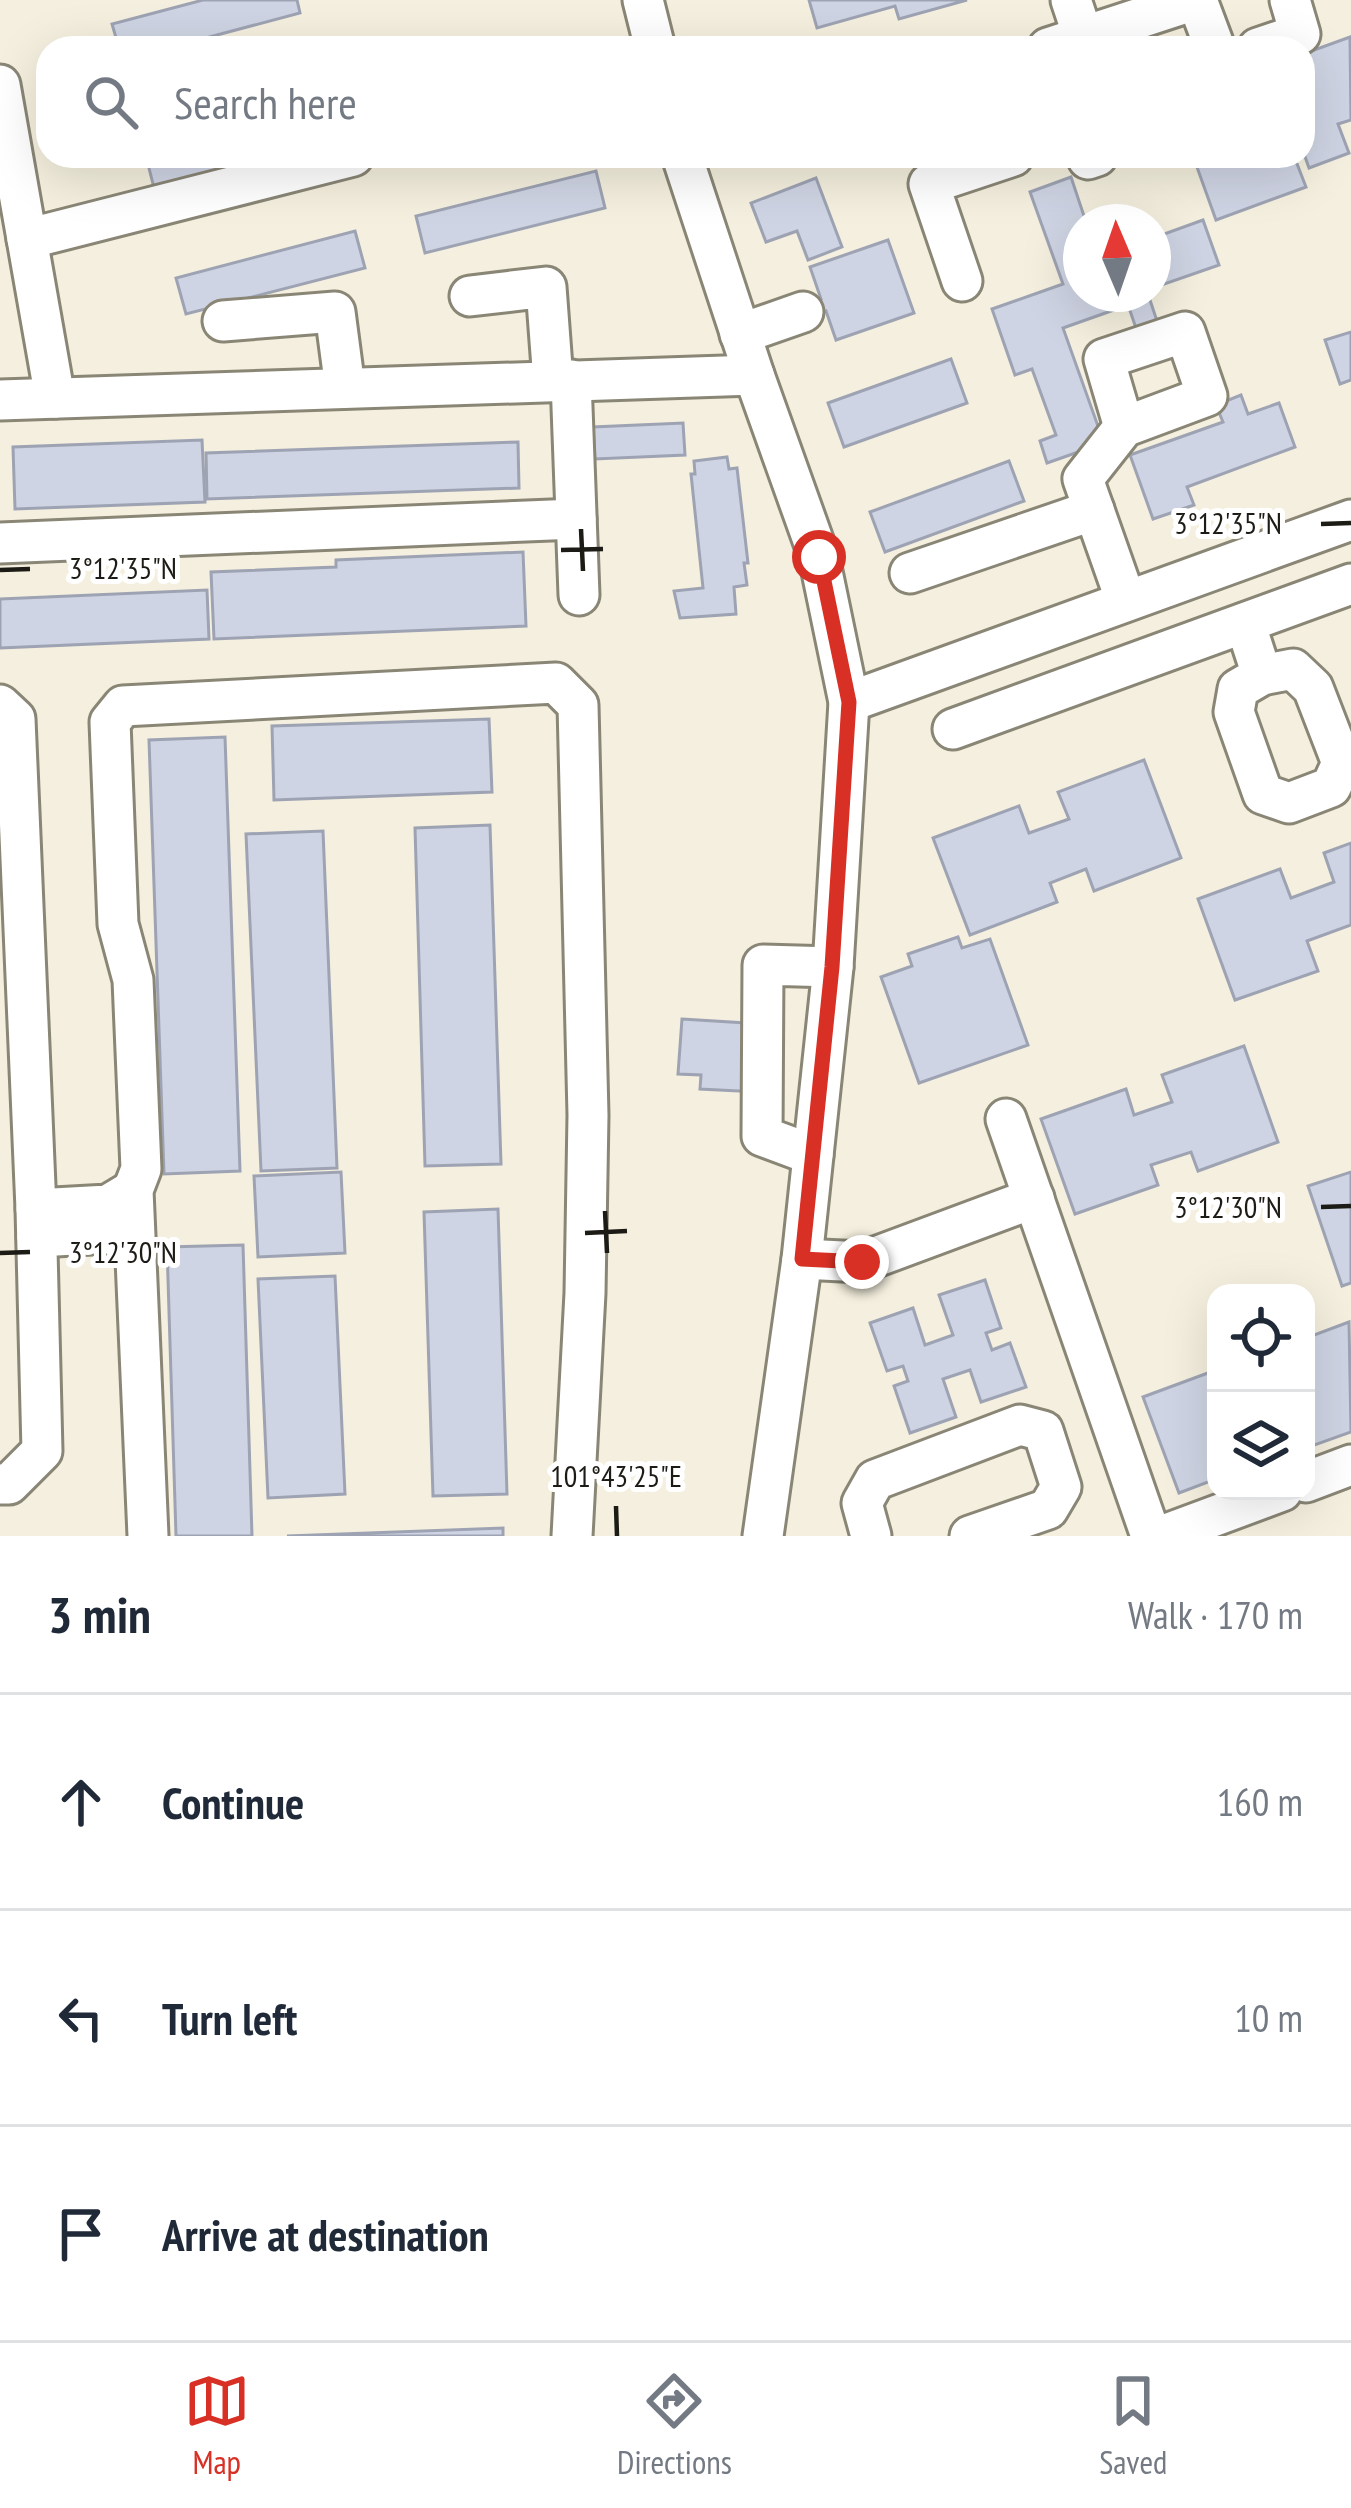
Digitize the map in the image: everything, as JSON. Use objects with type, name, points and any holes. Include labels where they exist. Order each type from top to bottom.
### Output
[{"type":"street","points":[[643,0],[652,36]]},
{"type":"street","points":[[1084,32],[1196,0],[1210,36]]},
{"type":"street","points":[[1290,0],[1300,34],[1294,36]]},
{"type":"street","points":[[1,94],[55,398]]},
{"type":"street","points":[[27,239],[306,168]]},
{"type":"street","points":[[697,168],[740,334],[819,557],[849,702],[832,967],[813,1155],[763,1536]]},
{"type":"street","points":[[962,280],[929,184],[977,168]]},
{"type":"street","points":[[470,296],[546,287],[562,381],[579,595]]},
{"type":"street","points":[[223,321],[335,312],[344,388]]},
{"type":"street","points":[[740,334],[803,312]]},
{"type":"street","points":[[0,400],[754,374]]},
{"type":"street","points":[[1124,427],[1082,479],[1126,601]]},
{"type":"street","points":[[910,573],[1094,510]]},
{"type":"street","points":[[0,543],[576,520]]},
{"type":"street","points":[[849,702],[1351,520]]},
{"type":"street","points":[[1284,544],[1305,601]]},
{"type":"street","points":[[953,729],[1351,584]]},
{"type":"street","points":[[1245,622],[1262,675]]},
{"type":"street","points":[[148,1536],[133,1190],[141,1169],[133,980],[118,924],[110,722],[123,706],[556,683],[578,705],[588,1115],[585,1294],[572,1536]]},
{"type":"street","points":[[0,706],[15,718],[27,1206],[42,1451],[9,1484],[0,1484]]},
{"type":"street","points":[[813,1155],[762,1136],[763,965],[832,967]]},
{"type":"street","points":[[1006,1119],[1150,1536]]},
{"type":"street","points":[[27,1206],[107,1205],[133,1190]]},
{"type":"street","points":[[802,1259],[862,1262],[1034,1198]]},
{"type":"street","points":[[27,1206],[112,1233],[135,1249]]},
{"type":"street","points":[[861,1533],[862,1503],[875,1480],[1020,1425],[1042,1432],[1061,1487],[1048,1509],[970,1536]]},
{"type":"street","points":[[1315,1479],[1351,1466]]},
{"type":"street","points":[[1161,1536],[1258,1500]]},
{"type":"building","points":[[203,0],[297,0],[300,13],[213,36],[116,36],[112,24]]},
{"type":"building","points":[[809,0],[967,0],[899,19],[895,6],[817,28]]},
{"type":"building","points":[[1350,37],[1351,120],[1338,124],[1349,153],[1315,166],[1315,50]]},
{"type":"building","points":[[149,168],[231,168],[154,188]]},
{"type":"building","points":[[1197,168],[1299,168],[1306,187],[1216,220]]},
{"type":"building","points":[[596,171],[605,208],[425,253],[416,216]]},
{"type":"building","points":[[1071,177],[1080,204],[1063,204],[1063,284],[1030,192]]},
{"type":"building","points":[[816,178],[842,247],[808,260],[797,231],[766,242],[751,203]]},
{"type":"building","points":[[1203,220],[1219,265],[1171,282],[1171,232]]},
{"type":"building","points":[[355,231],[365,268],[186,314],[176,278]]},
{"type":"building","points":[[888,240],[914,313],[836,340],[826,311],[818,314],[813,302],[821,299],[810,267]]},
{"type":"building","points":[[1063,284],[1063,312],[1108,312],[1063,328],[1104,443],[1047,463],[1040,441],[1056,435],[1032,369],[1015,375],[992,309]]},
{"type":"building","points":[[1130,312],[1154,312],[1157,321],[1136,328]]},
{"type":"building","points":[[1351,332],[1351,380],[1340,384],[1325,340]]},
{"type":"building","points":[[951,359],[967,403],[844,447],[828,403]]},
{"type":"building","points":[[1241,395],[1248,414],[1279,403],[1295,447],[1187,487],[1194,505],[1153,519],[1130,455],[1223,422],[1216,405]]},
{"type":"building","points":[[683,423],[685,455],[595,459],[593,427]]},
{"type":"building","points":[[202,440],[205,502],[15,509],[13,447]]},
{"type":"building","points":[[518,442],[519,488],[207,499],[206,453]]},
{"type":"building","points":[[727,457],[729,469],[737,468],[747,585],[734,587],[736,614],[680,618],[674,591],[703,588],[691,474],[695,474],[694,461]]},
{"type":"building","points":[[1009,461],[1024,501],[885,552],[870,512]]},
{"type":"building","points":[[523,552],[526,626],[214,639],[211,572],[336,567],[336,560]]},
{"type":"building","points":[[207,590],[209,639],[0,648],[0,599]]},
{"type":"building","points":[[489,719],[492,792],[274,800],[272,726]]},
{"type":"building","points":[[225,737],[240,1171],[164,1174],[149,740]]},
{"type":"building","points":[[1144,760],[1181,858],[1094,891],[1086,869],[1050,883],[1057,902],[970,935],[933,838],[1019,806],[1029,833],[1069,819],[1058,792]]},
{"type":"building","points":[[490,825],[501,1164],[425,1166],[415,828]]},
{"type":"building","points":[[323,831],[337,1168],[261,1171],[246,834]]},
{"type":"building","points":[[1351,843],[1351,925],[1307,941],[1318,971],[1235,1000],[1198,899],[1280,869],[1291,898],[1334,882],[1324,853]]},
{"type":"building","points":[[958,937],[962,948],[990,939],[1028,1045],[919,1083],[881,977],[912,966],[908,954]]},
{"type":"building","points":[[682,1019],[762,1024],[758,1092],[700,1089],[701,1075],[678,1074]]},
{"type":"building","points":[[1244,1046],[1278,1142],[1198,1171],[1191,1152],[1151,1165],[1158,1185],[1075,1214],[1041,1119],[1126,1089],[1134,1115],[1172,1102],[1162,1075]]},
{"type":"building","points":[[341,1172],[345,1253],[258,1257],[254,1176]]},
{"type":"building","points":[[1351,1172],[1351,1283],[1342,1286],[1308,1186]]},
{"type":"building","points":[[498,1209],[507,1494],[433,1496],[424,1212]]},
{"type":"building","points":[[243,1245],[252,1536],[176,1536],[167,1247]]},
{"type":"building","points":[[335,1276],[345,1494],[268,1498],[258,1279]]},
{"type":"building","points":[[985,1280],[1001,1328],[986,1333],[992,1350],[1010,1343],[1026,1387],[981,1402],[970,1370],[943,1379],[956,1417],[910,1433],[894,1386],[908,1381],[903,1366],[887,1371],[870,1323],[913,1308],[925,1345],[953,1335],[939,1295]]},
{"type":"building","points":[[1349,1322],[1351,1432],[1315,1445],[1315,1392],[1315,1335]]},
{"type":"building","points":[[1207,1373],[1207,1482],[1179,1493],[1143,1397]]},
{"type":"building","points":[[503,1528],[503,1536],[287,1536]]},
{"type":"route","points":[[819,557],[849,702],[832,967],[802,1259],[862,1262]]}]
